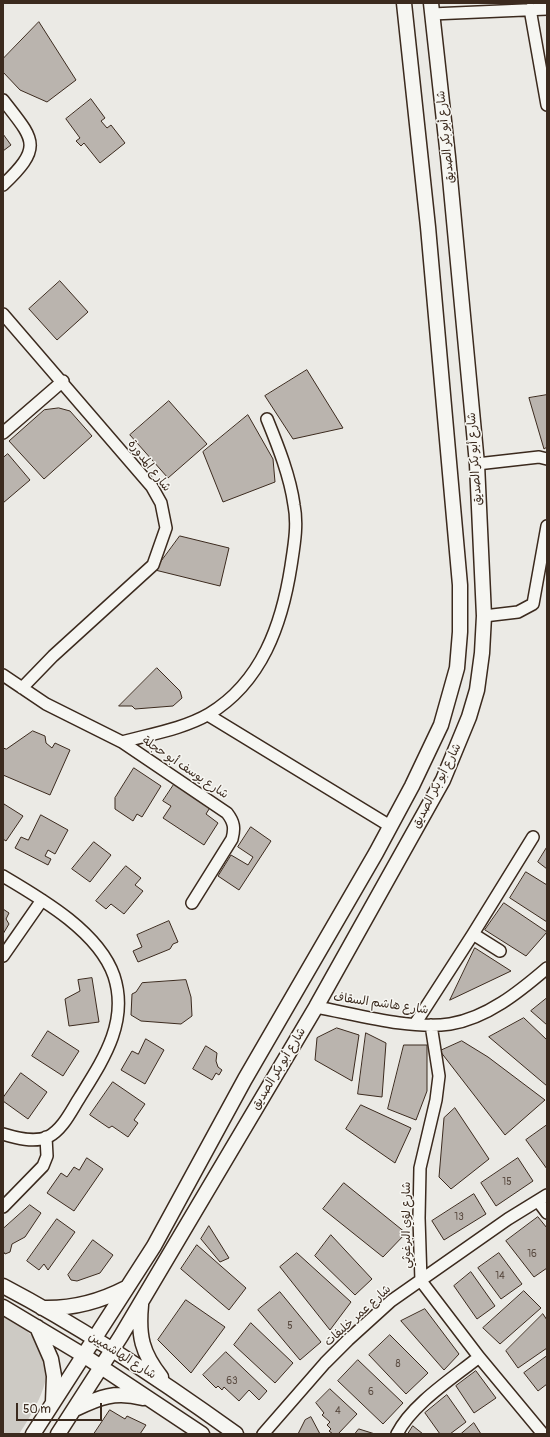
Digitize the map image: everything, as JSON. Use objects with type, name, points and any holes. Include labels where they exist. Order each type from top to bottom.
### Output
[{"type":"main road","name":"شارع أبو بكر الصديق","points":[[33,1434],[154,1246],[245,1079],[390,826],[432,748],[441,725],[457,668],[460,632],[460,585],[429,234],[404,3]]},
{"type":"main road","name":"شارع أبو بكر الصديق","points":[[58,1434],[112,1350],[316,1007],[443,780],[459,744],[477,690],[482,653],[484,616],[477,464],[448,157],[432,8]]},
{"type":"main road","points":[[245,1079],[247,1088],[253,1093],[262,1093],[266,1091]]},
{"type":"main road","name":"شارع الهاشميين","points":[[3,1286],[94,1338],[168,1385],[236,1434]]},
{"type":"main road","points":[[41,1308],[80,1305],[101,1299],[126,1288]]},
{"type":"main road","points":[[141,1301],[139,1325],[142,1344],[149,1360],[168,1385]]},
{"type":"main road","name":"شارع الهاشميين","points":[[3,1307],[83,1355],[202,1434]]},
{"type":"main road","points":[[37,1327],[51,1359],[54,1376],[53,1402]]},
{"type":"main road","points":[[75,1409],[97,1399],[120,1394],[145,1398],[156,1404]]},
{"type":"street","points":[[432,8],[547,9]]},
{"type":"street","points":[[530,9],[547,105]]},
{"type":"street","points":[[3,100],[26,129],[30,142],[25,162],[3,185]]},
{"type":"street","name":"شارع المدورة","points":[[3,314],[152,487],[161,503],[166,528],[153,565],[53,656],[22,688]]},
{"type":"street","points":[[3,433],[62,382]]},
{"type":"street","name":"شارع يوسف أبو حجلة","points":[[122,742],[178,727],[208,715],[235,694],[254,672],[261,661],[275,631],[288,582],[296,528],[294,505],[276,442],[267,419]]},
{"type":"street","points":[[477,464],[539,457],[547,459]]},
{"type":"street","points":[[484,616],[518,612],[533,604],[547,526]]},
{"type":"street","name":"شارع يوسف أبو حجلة","points":[[3,674],[22,688],[59,711],[122,742],[183,784],[223,809],[234,823],[233,833],[228,846],[192,903]]},
{"type":"street","points":[[208,715],[390,826]]},
{"type":"street","points":[[415,1024],[533,837]]},
{"type":"street","points":[[3,876],[42,900],[78,928],[106,958],[114,976],[118,992],[118,1020],[111,1046],[69,1115],[55,1132],[46,1137],[30,1140],[3,1134]]},
{"type":"street","points":[[3,956],[42,900]]},
{"type":"street","points":[[473,934],[500,951]]},
{"type":"street","name":"شارع هاشم السقاف","points":[[316,1007],[415,1024],[450,1024],[474,1016],[496,1006],[526,986],[547,968]]},
{"type":"street","name":"شارع لؤي البرغوثي","points":[[431,1025],[439,1082],[420,1168],[419,1226],[421,1281],[537,1432]]},
{"type":"street","points":[[3,1207],[44,1166],[47,1156],[46,1137]]},
{"type":"street","points":[[542,1198],[547,1213]]},
{"type":"street","name":"شارع عمر خليفات","points":[[263,1434],[348,1340],[391,1301],[508,1219],[542,1198]]},
{"type":"street","points":[[397,1434],[407,1418],[437,1391],[479,1357]]},
{"type":"shaded area","points":[[5,1315],[24,1328],[37,1342],[44,1355],[46,1369],[45,1383],[39,1399],[19,1434],[3,1434],[3,1318]]},
{"type":"building","points":[[39,22],[76,80],[47,102],[20,90],[3,72],[3,59]]},
{"type":"building","points":[[91,99],[105,118],[101,121],[107,128],[111,125],[125,143],[100,163],[84,143],[81,146],[76,141],[80,138],[66,119]]},
{"type":"building","points":[[3,134],[11,145],[3,151]]},
{"type":"building","points":[[60,281],[88,312],[57,340],[29,309]]},
{"type":"building","points":[[307,370],[343,428],[293,439],[265,396]]},
{"type":"building","points":[[547,395],[547,447],[544,449],[529,398]]},
{"type":"building","points":[[169,401],[207,444],[168,478],[130,435]]},
{"type":"building","points":[[59,408],[70,411],[92,436],[44,479],[9,441],[44,410]]},
{"type":"building","points":[[248,415],[273,459],[275,482],[223,502],[203,452]]},
{"type":"building","points":[[8,454],[30,480],[3,503],[3,458]]},
{"type":"building","points":[[180,536],[229,548],[220,586],[155,570]]},
{"type":"building","points":[[157,668],[180,691],[182,698],[173,706],[135,709],[132,706],[119,706]]},
{"type":"building","points":[[33,731],[45,736],[46,743],[52,748],[55,743],[70,750],[50,795],[3,775],[3,748],[6,749]]},
{"type":"building","points":[[134,768],[161,786],[142,817],[137,814],[133,821],[115,809],[115,798]]},
{"type":"building","points":[[175,783],[211,806],[206,814],[218,823],[204,845],[163,818],[171,806],[163,801]]},
{"type":"building","points":[[4,804],[23,816],[6,841],[3,839]]},
{"type":"building","points":[[41,815],[68,830],[55,854],[48,850],[45,856],[51,859],[48,865],[15,848],[21,837],[28,840]]},
{"type":"building","points":[[251,827],[271,841],[239,890],[218,876],[231,855],[248,865],[253,857],[238,847]]},
{"type":"building","points":[[94,842],[111,855],[90,882],[72,869]]},
{"type":"building","points":[[547,847],[547,869],[538,862]]},
{"type":"building","points":[[126,866],[141,878],[135,885],[143,891],[124,914],[111,904],[106,909],[96,901]]},
{"type":"building","points":[[526,872],[547,885],[547,922],[510,898]]},
{"type":"building","points":[[504,903],[547,932],[526,956],[485,930]]},
{"type":"building","points":[[3,909],[9,913],[6,919],[9,924],[3,934]]},
{"type":"building","points":[[169,921],[178,942],[173,944],[170,949],[138,962],[133,951],[142,947],[137,935]]},
{"type":"building","points":[[475,948],[511,971],[450,1000]]},
{"type":"building","points":[[92,978],[99,1022],[69,1026],[65,999],[80,991],[78,980]]},
{"type":"building","points":[[186,980],[191,997],[192,1016],[181,1024],[141,1021],[131,1015],[132,994],[136,992],[142,983]]},
{"type":"building","points":[[547,998],[547,1025],[531,1011]]},
{"type":"building","points":[[524,1018],[547,1040],[547,1086],[489,1037]]},
{"type":"building","points":[[337,1028],[359,1035],[352,1081],[315,1060],[317,1038]]},
{"type":"building","points":[[48,1031],[79,1051],[63,1076],[32,1056]]},
{"type":"building","points":[[366,1033],[386,1043],[382,1097],[358,1094]]},
{"type":"building","points":[[146,1039],[164,1050],[145,1084],[121,1070],[132,1051],[138,1054]]},
{"type":"building","points":[[462,1041],[488,1057],[545,1100],[505,1135],[440,1051]]},
{"type":"building","points":[[404,1045],[427,1045],[427,1091],[416,1120],[388,1109]]},
{"type":"building","points":[[206,1046],[217,1053],[216,1061],[218,1067],[222,1070],[219,1075],[216,1073],[212,1080],[193,1069]]},
{"type":"building","points":[[21,1073],[47,1092],[28,1119],[3,1101],[3,1098]]},
{"type":"building","points":[[113,1082],[145,1104],[134,1120],[138,1123],[128,1137],[112,1126],[109,1128],[90,1115]]},
{"type":"building","points":[[361,1105],[411,1128],[395,1163],[346,1129]]},
{"type":"building","points":[[455,1108],[489,1159],[451,1189],[439,1177],[444,1118]]},
{"type":"building","points":[[547,1125],[547,1169],[526,1140]]},
{"type":"building","points":[[87,1158],[103,1169],[74,1211],[47,1193],[61,1173],[67,1177],[74,1167],[79,1170]]},
{"type":"building","points":[[518,1158],[533,1181],[496,1206],[481,1183]]},
{"type":"building","points":[[344,1183],[406,1233],[383,1257],[323,1209]]},
{"type":"building","points":[[474,1194],[486,1214],[444,1240],[432,1221]]},
{"type":"building","points":[[30,1205],[41,1213],[25,1237],[12,1244],[10,1252],[5,1254],[3,1251],[3,1229]]},
{"type":"building","points":[[538,1217],[547,1228],[547,1268],[534,1277],[506,1241]]},
{"type":"building","points":[[57,1219],[75,1232],[48,1270],[44,1264],[39,1270],[27,1261]]},
{"type":"building","points":[[209,1226],[229,1258],[220,1262],[201,1239]]},
{"type":"building","points":[[331,1235],[372,1279],[355,1295],[315,1256]]},
{"type":"building","points":[[93,1240],[113,1255],[100,1273],[77,1281],[71,1280],[68,1275]]},
{"type":"building","points":[[197,1245],[246,1288],[229,1310],[181,1269]]},
{"type":"building","points":[[297,1253],[351,1302],[330,1330],[280,1267]]},
{"type":"building","points":[[499,1253],[522,1284],[501,1299],[478,1268]]},
{"type":"building","points":[[471,1272],[495,1306],[477,1319],[454,1286]]},
{"type":"building","points":[[524,1291],[541,1308],[500,1344],[483,1328]]},
{"type":"building","points":[[280,1292],[321,1342],[300,1360],[258,1310]]},
{"type":"building","points":[[186,1300],[225,1327],[191,1373],[158,1340]]},
{"type":"building","points":[[425,1309],[459,1354],[444,1370],[401,1321]]},
{"type":"building","points":[[543,1314],[547,1320],[547,1348],[518,1368],[506,1351]]},
{"type":"building","points":[[251,1323],[293,1363],[275,1383],[234,1345]]},
{"type":"building","points":[[390,1335],[428,1373],[406,1394],[369,1355]]},
{"type":"building","points":[[226,1352],[267,1391],[259,1400],[249,1390],[239,1401],[224,1387],[222,1390],[218,1386],[216,1388],[203,1375]]},
{"type":"building","points":[[547,1356],[547,1384],[538,1391],[524,1373]]},
{"type":"building","points":[[358,1360],[403,1403],[383,1424],[338,1381]]},
{"type":"building","points":[[476,1371],[496,1398],[474,1413],[456,1386]]},
{"type":"building","points":[[330,1389],[357,1414],[338,1434],[333,1434],[329,1431],[331,1429],[327,1425],[330,1422],[322,1415],[324,1413],[316,1403]]},
{"type":"building","points":[[447,1395],[466,1422],[450,1434],[440,1434],[425,1413]]},
{"type":"building","points":[[110,1410],[125,1419],[127,1416],[146,1425],[140,1434],[94,1434]]},
{"type":"building","points":[[311,1417],[320,1434],[298,1434],[305,1420]]},
{"type":"building","points":[[474,1423],[481,1434],[461,1434]]},
{"type":"building","points":[[413,1426],[423,1434],[408,1434]]},
{"type":"building","points":[[359,1429],[375,1434],[355,1434]]}]
